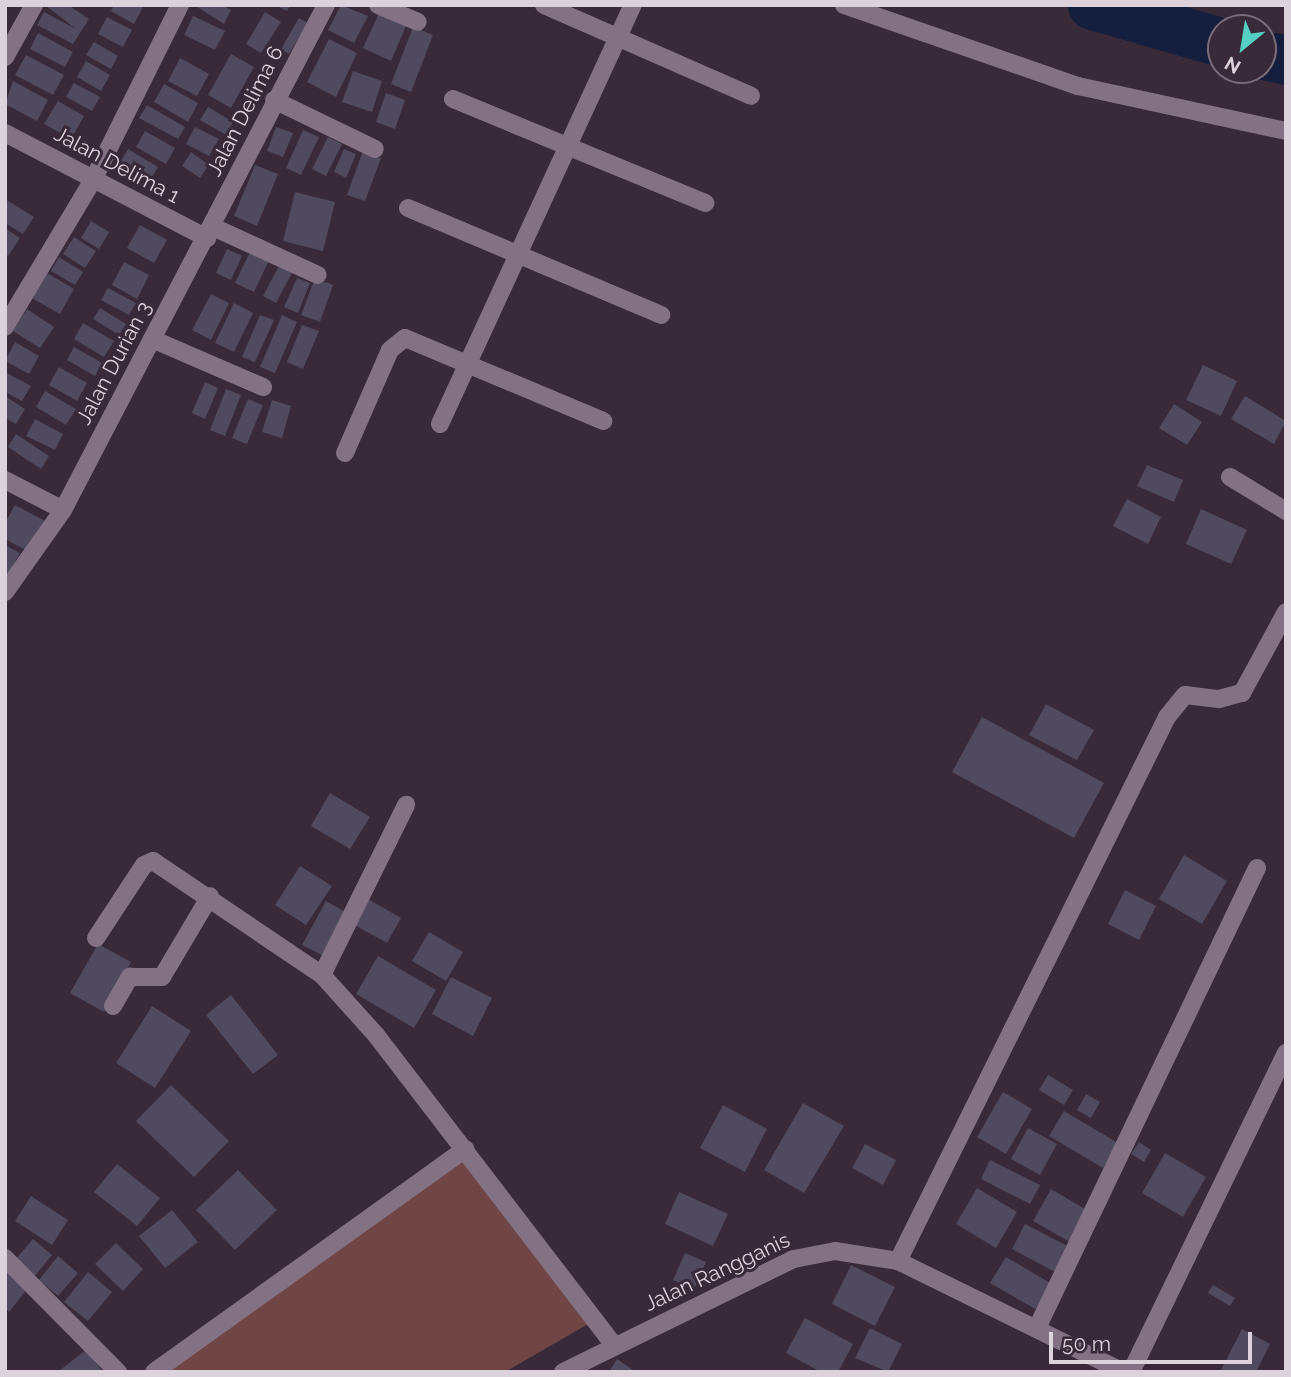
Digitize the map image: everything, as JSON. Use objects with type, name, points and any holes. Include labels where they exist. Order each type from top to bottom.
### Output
[{"type":"street","points":[[5,57],[34,5]]},
{"type":"street","points":[[5,327],[94,178],[180,5]]},
{"type":"street","name":"Jalan Delima 6","points":[[210,232],[274,100],[326,5]]},
{"type":"street","points":[[378,5],[418,22]]},
{"type":"street","points":[[544,5],[751,96]]},
{"type":"street","points":[[440,424],[634,5]]},
{"type":"street","points":[[844,5],[1078,86],[1286,131]]},
{"type":"street","points":[[453,99],[705,204]]},
{"type":"street","points":[[274,100],[375,149]]},
{"type":"street","name":"Jalan Delima 1","points":[[5,133],[210,232],[318,275]]},
{"type":"street","points":[[408,208],[661,315]]},
{"type":"street","name":"Jalan Durian 3","points":[[5,592],[63,510],[210,232]]},
{"type":"street","points":[[152,339],[263,387]]},
{"type":"street","points":[[345,453],[398,340],[413,340],[603,421]]},
{"type":"street","points":[[1230,477],[1286,511]]},
{"type":"street","points":[[5,480],[63,510]]},
{"type":"street","points":[[898,1261],[1167,717],[1185,695],[1219,699],[1242,693],[1286,612]]},
{"type":"street","points":[[322,975],[405,805]]},
{"type":"street","points":[[96,938],[149,861],[158,862],[322,975],[354,1008],[614,1345]]},
{"type":"street","points":[[1037,1328],[1257,868]]},
{"type":"street","points":[[113,1006],[130,977],[162,977],[210,896]]},
{"type":"street","points":[[1131,1372],[1286,1053]]},
{"type":"street","points":[[155,1372],[465,1149]]},
{"type":"street","name":"Jalan Rangganis","points":[[563,1372],[794,1259],[835,1251],[898,1261],[1124,1372]]},
{"type":"street","points":[[5,1258],[118,1372]]},
{"type":"shaded area","points":[[462,1140],[602,1316],[505,1372],[148,1372]]},
{"type":"building","points":[[45,5],[68,5],[89,19],[73,44],[37,25],[44,12],[76,29]]},
{"type":"building","points":[[114,5],[143,7],[134,24],[111,11]]},
{"type":"building","points":[[194,5],[222,5],[231,10],[224,24]]},
{"type":"building","points":[[275,5],[290,5],[287,11]]},
{"type":"building","points":[[341,5],[368,16],[354,43],[328,30]]},
{"type":"building","points":[[265,12],[281,22],[261,53],[246,44]]},
{"type":"building","points":[[379,13],[406,26],[391,61],[363,48]]},
{"type":"building","points":[[193,16],[225,31],[215,50],[184,35]]},
{"type":"building","points":[[107,17],[132,30],[123,47],[98,34]]},
{"type":"building","points":[[299,18],[308,23],[289,54],[281,49]]},
{"type":"building","points":[[413,27],[433,35],[411,92],[391,84]]},
{"type":"building","points":[[38,33],[73,52],[65,67],[30,49]]},
{"type":"building","points":[[329,39],[357,53],[336,97],[307,82]]},
{"type":"building","points":[[94,42],[118,56],[111,69],[86,55]]},
{"type":"building","points":[[231,54],[254,67],[231,108],[208,95]]},
{"type":"building","points":[[26,55],[64,75],[53,95],[15,75]]},
{"type":"building","points":[[180,58],[209,74],[197,96],[168,81]]},
{"type":"building","points":[[86,61],[110,75],[101,91],[77,77]]},
{"type":"building","points":[[353,71],[382,81],[372,112],[342,102]]},
{"type":"building","points":[[13,81],[48,100],[37,121],[5,104]]},
{"type":"building","points":[[74,83],[100,97],[92,111],[66,97]]},
{"type":"building","points":[[164,84],[198,103],[188,122],[154,102]]},
{"type":"building","points":[[386,93],[405,100],[395,129],[376,122]]},
{"type":"building","points":[[58,101],[84,116],[71,139],[44,124]]},
{"type":"building","points":[[147,105],[185,127],[178,139],[139,118]]},
{"type":"building","points":[[208,107],[233,122],[226,135],[200,120]]},
{"type":"building","points":[[195,127],[219,139],[209,156],[186,144]]},
{"type":"building","points":[[276,127],[293,133],[283,157],[267,151]]},
{"type":"building","points":[[303,130],[319,137],[301,175],[286,168]]},
{"type":"building","points":[[145,131],[175,148],[166,164],[136,147]]},
{"type":"building","points":[[328,137],[342,144],[326,176],[312,169]]},
{"type":"building","points":[[128,149],[158,167],[149,182],[119,164]]},
{"type":"building","points":[[344,149],[356,154],[346,178],[334,172]]},
{"type":"building","points":[[363,151],[381,158],[365,201],[347,195]]},
{"type":"building","points":[[191,152],[209,165],[200,178],[182,166]]},
{"type":"building","points":[[255,165],[278,174],[257,226],[234,216]]},
{"type":"building","points":[[295,192],[335,202],[323,251],[283,241]]},
{"type":"building","points":[[5,199],[34,217],[23,234],[5,223]]},
{"type":"building","points":[[91,221],[109,232],[99,249],[81,238]]},
{"type":"building","points":[[140,225],[167,240],[154,263],[127,248]]},
{"type":"building","points":[[5,228],[20,238],[8,256],[5,253]]},
{"type":"building","points":[[74,237],[96,251],[85,268],[63,254]]},
{"type":"building","points":[[227,249],[242,256],[231,280],[216,273]]},
{"type":"building","points":[[250,252],[269,260],[254,292],[235,283]]},
{"type":"building","points":[[59,257],[83,272],[75,285],[51,271]]},
{"type":"building","points":[[124,262],[149,275],[137,299],[112,285]]},
{"type":"building","points":[[279,266],[292,273],[276,303],[263,296]]},
{"type":"building","points":[[42,270],[74,289],[60,314],[28,296]]},
{"type":"building","points":[[297,278],[310,283],[298,313],[284,307]]},
{"type":"building","points":[[315,278],[333,285],[320,322],[301,315]]},
{"type":"building","points":[[108,288],[136,303],[129,315],[101,300]]},
{"type":"building","points":[[211,294],[229,303],[211,340],[192,330]]},
{"type":"building","points":[[234,303],[253,313],[234,352],[215,343]]},
{"type":"building","points":[[100,308],[126,324],[119,335],[93,319]]},
{"type":"building","points":[[27,309],[54,327],[40,348],[13,331]]},
{"type":"building","points":[[260,315],[274,320],[255,362],[242,357]]},
{"type":"building","points":[[282,315],[297,322],[275,373],[260,367]]},
{"type":"building","points":[[83,323],[114,341],[104,357],[74,339]]},
{"type":"building","points":[[302,325],[319,331],[303,369],[287,362]]},
{"type":"building","points":[[15,342],[39,356],[29,374],[5,361]]},
{"type":"building","points":[[74,347],[102,363],[95,376],[67,360]]},
{"type":"building","points":[[1203,365],[1237,381],[1221,416],[1186,400]]},
{"type":"building","points":[[59,367],[87,383],[77,401],[49,385]]},
{"type":"building","points":[[5,372],[31,386],[22,401],[5,392]]},
{"type":"building","points":[[205,382],[218,388],[205,419],[192,413]]},
{"type":"building","points":[[226,389],[241,395],[225,436],[210,430]]},
{"type":"building","points":[[45,391],[76,409],[66,425],[36,407]]},
{"type":"building","points":[[5,396],[25,409],[16,424],[5,418]]},
{"type":"building","points":[[1245,396],[1286,421],[1274,444],[1231,419]]},
{"type":"building","points":[[248,399],[263,405],[247,444],[232,438]]},
{"type":"building","points":[[272,400],[291,406],[282,438],[262,432]]},
{"type":"building","points":[[1174,404],[1202,422],[1187,445],[1159,428]]},
{"type":"building","points":[[35,419],[63,434],[55,450],[26,436]]},
{"type":"building","points":[[16,434],[49,456],[41,469],[8,447]]},
{"type":"building","points":[[1147,465],[1183,480],[1174,502],[1137,486]]},
{"type":"building","points":[[1127,499],[1161,517],[1148,544],[1113,526]]},
{"type":"building","points":[[15,505],[49,523],[33,554],[5,539],[5,523]]},
{"type":"building","points":[[1201,509],[1247,530],[1231,564],[1186,544]]},
{"type":"building","points":[[5,545],[20,553],[5,580]]},
{"type":"building","points":[[1046,704],[1094,730],[1077,760],[1029,735]]},
{"type":"building","points":[[982,717],[1104,783],[1074,838],[952,772]]},
{"type":"building","points":[[330,793],[370,817],[350,849],[311,826]]},
{"type":"building","points":[[1184,855],[1227,881],[1202,924],[1159,899]]},
{"type":"building","points":[[300,866],[332,886],[306,925],[275,905]]},
{"type":"building","points":[[1125,890],[1156,906],[1139,940],[1108,924]]},
{"type":"building","points":[[366,898],[401,918],[387,943],[351,923]]},
{"type":"building","points":[[326,901],[347,913],[324,956],[302,945]]},
{"type":"building","points":[[429,932],[463,952],[446,981],[412,961]]},
{"type":"building","points":[[98,944],[131,962],[104,1012],[70,993]]},
{"type":"building","points":[[378,956],[436,990],[414,1028],[356,994]]},
{"type":"building","points":[[451,977],[492,998],[473,1036],[432,1014]]},
{"type":"building","points":[[231,995],[278,1055],[253,1074],[206,1015]]},
{"type":"building","points":[[152,1006],[191,1031],[155,1088],[116,1063]]},
{"type":"building","points":[[1048,1075],[1073,1090],[1064,1105],[1039,1090]]},
{"type":"building","points":[[171,1085],[229,1141],[194,1177],[136,1121]]},
{"type":"building","points":[[1003,1092],[1032,1109],[1006,1154],[977,1137]]},
{"type":"building","points":[[1086,1094],[1100,1102],[1091,1118],[1077,1110]]},
{"type":"building","points":[[803,1103],[844,1126],[804,1193],[764,1170]]},
{"type":"building","points":[[723,1105],[767,1129],[745,1172],[700,1148]]},
{"type":"building","points":[[1064,1111],[1118,1143],[1103,1168],[1049,1136]]},
{"type":"building","points":[[1028,1128],[1057,1144],[1040,1175],[1011,1159]]},
{"type":"building","points":[[1139,1142],[1151,1150],[1144,1162],[1131,1154]]},
{"type":"building","points":[[865,1144],[896,1160],[883,1185],[852,1168]]},
{"type":"building","points":[[1165,1153],[1206,1177],[1183,1217],[1142,1193]]},
{"type":"building","points":[[990,1160],[1040,1185],[1030,1204],[981,1179]]},
{"type":"building","points":[[117,1164],[160,1198],[137,1226],[94,1192]]},
{"type":"building","points":[[238,1170],[277,1210],[235,1250],[196,1210]]},
{"type":"building","points":[[977,1188],[1017,1212],[996,1248],[956,1224]]},
{"type":"building","points":[[1051,1189],[1090,1212],[1072,1243],[1033,1221]]},
{"type":"building","points":[[679,1192],[728,1214],[713,1246],[665,1224]]},
{"type":"building","points":[[31,1196],[68,1220],[52,1245],[15,1221]]},
{"type":"building","points":[[172,1210],[198,1242],[165,1268],[139,1236]]},
{"type":"building","points":[[1025,1224],[1071,1248],[1057,1273],[1012,1249]]},
{"type":"building","points":[[33,1239],[52,1255],[34,1277],[14,1261]]},
{"type":"building","points":[[116,1243],[143,1269],[123,1291],[95,1264]]},
{"type":"building","points":[[685,1253],[706,1262],[694,1289],[673,1280]]},
{"type":"building","points":[[58,1256],[78,1273],[58,1296],[39,1280]]},
{"type":"building","points":[[1006,1257],[1052,1284],[1037,1310],[990,1283]]},
{"type":"building","points":[[851,1265],[895,1287],[875,1326],[832,1304]]},
{"type":"building","points":[[5,1270],[28,1288],[9,1312],[5,1309]]},
{"type":"building","points":[[88,1272],[112,1292],[88,1321],[64,1302]]},
{"type":"building","points":[[1213,1285],[1235,1298],[1230,1306],[1208,1293]]},
{"type":"building","points":[[805,1318],[853,1344],[838,1372],[821,1372],[786,1353]]},
{"type":"building","points":[[870,1328],[902,1344],[888,1372],[855,1358]]},
{"type":"building","points":[[1242,1329],[1270,1344],[1256,1372],[1220,1372]]},
{"type":"building","points":[[86,1350],[103,1372],[61,1372],[60,1370]]},
{"type":"building","points":[[617,1359],[636,1372],[609,1372]]},
{"type":"waterway","points":[[1092,5],[1207,38]]},
{"type":"waterway","points":[[1277,58],[1286,60]]}]
